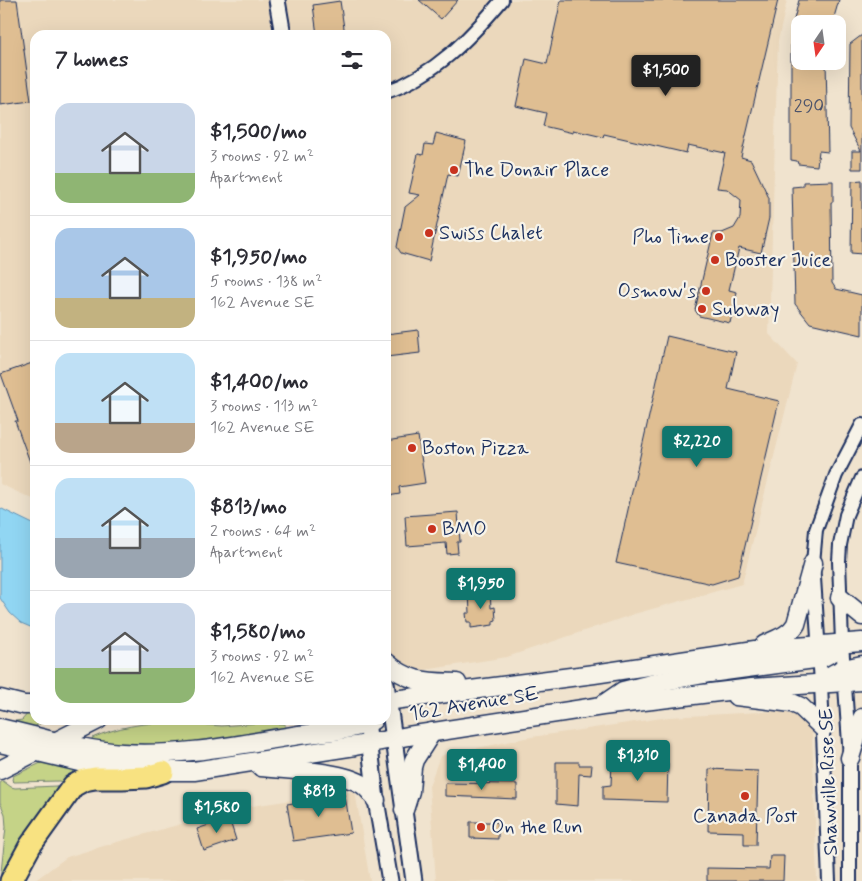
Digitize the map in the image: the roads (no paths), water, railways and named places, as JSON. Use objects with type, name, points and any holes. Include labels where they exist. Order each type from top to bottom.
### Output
[{"type":"highway","points":[[11,881],[30,846],[73,786],[84,780],[95,778],[146,776],[164,772]]},
{"type":"main road","points":[[755,650],[792,630],[800,615],[813,564]]},
{"type":"main road","points":[[840,598],[862,616]]},
{"type":"main road","points":[[602,706],[623,691],[659,682],[819,651],[831,653],[842,643],[862,642]]},
{"type":"main road","name":"162 Avenue SE","points":[[391,697],[515,685],[755,650],[819,651]]},
{"type":"main road","points":[[821,683],[829,675],[850,677],[862,664]]},
{"type":"main road","points":[[391,666],[410,679],[436,682],[515,685]]},
{"type":"main road","name":"162 Avenue SE","points":[[0,743],[101,767],[132,771],[194,771],[602,706],[718,691],[821,683]]},
{"type":"main road","points":[[718,691],[743,698],[792,703],[801,707],[823,728]]},
{"type":"main road","points":[[0,699],[30,705]]},
{"type":"main road","points":[[850,758],[862,718]]},
{"type":"main road","points":[[0,770],[88,725]]},
{"type":"main road","points":[[0,728],[103,751],[164,754],[190,752],[346,725]]},
{"type":"main road","points":[[404,810],[410,791],[414,760],[432,732]]},
{"type":"main road","points":[[236,764],[310,772],[348,779],[364,786],[376,800]]},
{"type":"street","points":[[278,0],[281,30]]},
{"type":"street","points":[[391,90],[422,75],[439,64],[468,38],[502,0]]},
{"type":"street","name":"Shawville Rise SE","points":[[829,881],[821,683],[813,564],[816,530],[836,475],[862,425]]},
{"type":"street","name":"Shawville Rise SE","points":[[850,881],[850,677],[842,643],[839,561],[842,530],[851,501],[862,478]]},
{"type":"street","points":[[391,721],[414,881]]},
{"type":"street","points":[[369,725],[376,800],[390,881]]},
{"type":"water","points":[[0,508],[30,523],[30,627],[21,623],[10,613],[0,598]]},
{"type":"place","name":"The Donair Place","points":[[454,170]]},
{"type":"place","name":"Swiss Chalet","points":[[429,233]]},
{"type":"place","name":"Pho Time","points":[[719,237]]},
{"type":"place","name":"Booster Juice","points":[[715,260]]},
{"type":"place","name":"Osmow's","points":[[706,291]]},
{"type":"place","name":"Subway","points":[[702,309]]},
{"type":"place","name":"Boston Pizza","points":[[412,448]]},
{"type":"place","name":"BMO","points":[[432,529]]},
{"type":"place","name":"Canada Post","points":[[745,796]]},
{"type":"place","name":"On the Run","points":[[481,827]]}]
